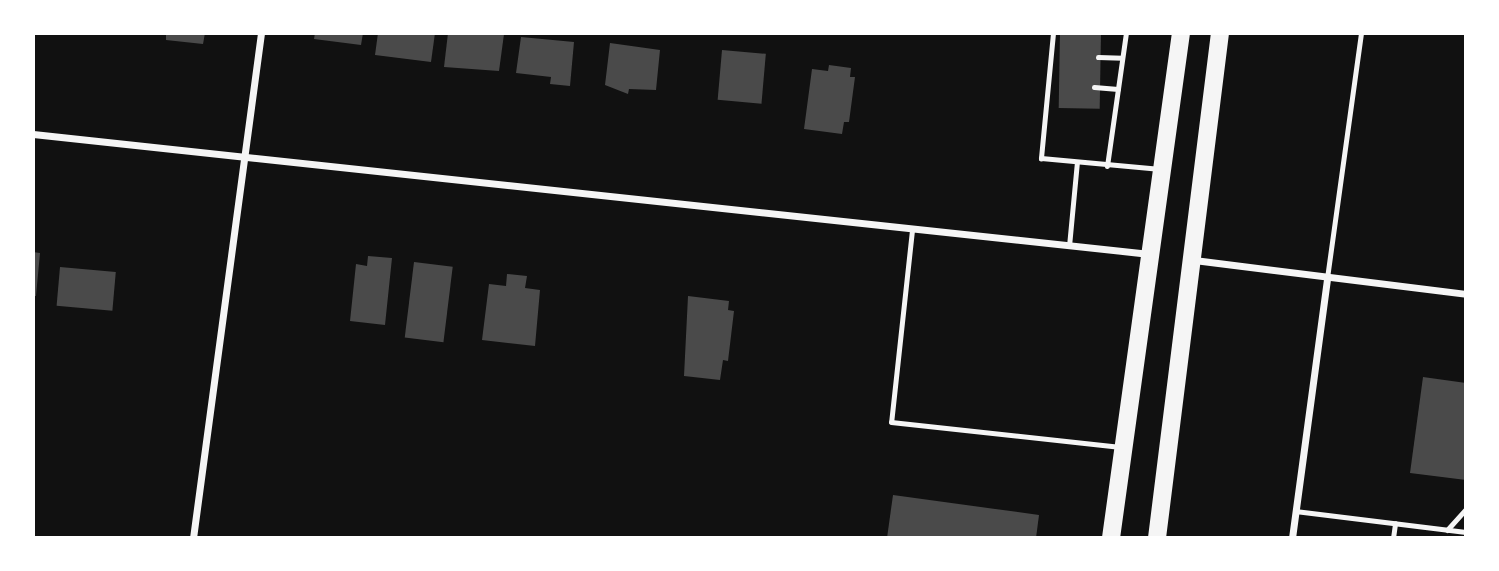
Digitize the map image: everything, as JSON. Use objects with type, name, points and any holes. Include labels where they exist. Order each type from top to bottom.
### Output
[{"type":"main road","points":[[1111,538],[1166,170],[1181,33]]},
{"type":"main road","points":[[1157,538],[1189,260],[1220,33]]},
{"type":"street","points":[[194,538],[261,33]]},
{"type":"street","points":[[33,134],[1154,254]]},
{"type":"street","points":[[1189,260],[1466,294]]},
{"type":"street","points":[[1292,538],[1327,278]]},
{"type":"lane","points":[[1053,33],[1054,52],[1041,158],[1166,170]]},
{"type":"lane","points":[[1107,166],[1126,33]]},
{"type":"lane","points":[[1327,278],[1361,33]]},
{"type":"lane","points":[[1098,57],[1122,58]]},
{"type":"lane","points":[[1094,87],[1118,89]]},
{"type":"lane","points":[[1069,246],[1077,162]]},
{"type":"lane","points":[[912,230],[891,422],[1124,448]]},
{"type":"lane","points":[[1447,530],[1466,509]]},
{"type":"lane","points":[[1296,511],[1466,532]]},
{"type":"lane","points":[[1393,538],[1395,523]]},
{"type":"building","points":[[166,33],[205,33],[203,44],[166,40]]},
{"type":"building","points":[[315,33],[363,33],[361,45],[314,39]]},
{"type":"building","points":[[378,33],[435,33],[431,62],[375,55]]},
{"type":"building","points":[[448,33],[504,34],[499,71],[444,67]]},
{"type":"building","points":[[1060,33],[1101,34],[1100,109],[1059,108]]},
{"type":"building","points":[[521,37],[574,42],[570,86],[550,84],[551,77],[516,73]]},
{"type":"building","points":[[610,43],[660,50],[656,90],[629,89],[628,94],[605,85]]},
{"type":"building","points":[[722,50],[766,54],[761,104],[718,100]]},
{"type":"building","points":[[829,65],[851,68],[850,77],[855,77],[849,122],[844,122],[842,134],[804,129],[812,69],[828,71]]},
{"type":"building","points":[[33,252],[40,253],[36,296],[33,296]]},
{"type":"building","points":[[368,256],[392,258],[385,325],[350,321],[356,264],[367,266]]},
{"type":"building","points":[[414,262],[453,267],[443,342],[405,337]]},
{"type":"building","points":[[60,267],[116,272],[112,311],[57,306]]},
{"type":"building","points":[[507,274],[527,276],[525,288],[540,290],[535,346],[482,340],[489,284],[506,286]]},
{"type":"building","points":[[688,296],[729,301],[728,310],[734,311],[728,361],[723,360],[720,380],[684,376]]},
{"type":"building","points":[[1423,377],[1466,383],[1466,480],[1410,473]]},
{"type":"building","points":[[893,495],[1039,515],[1036,538],[887,538]]}]
